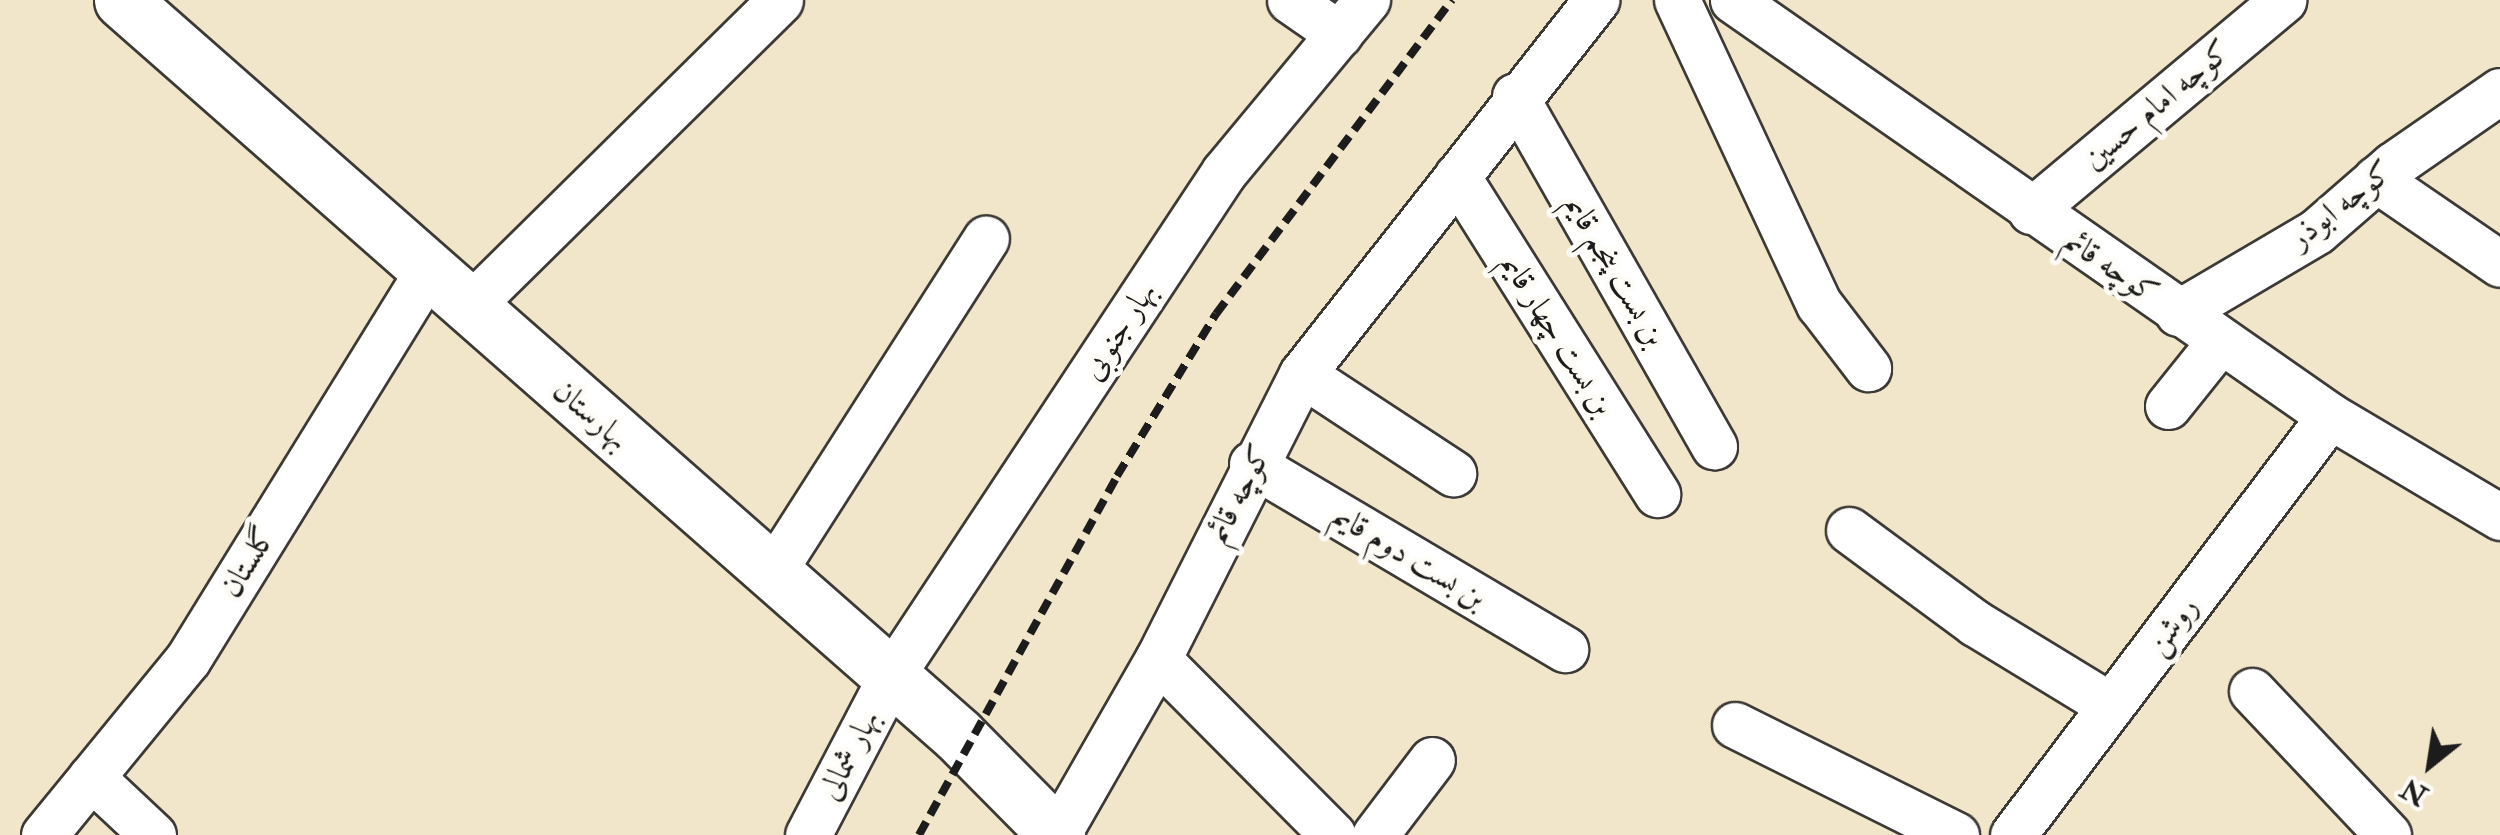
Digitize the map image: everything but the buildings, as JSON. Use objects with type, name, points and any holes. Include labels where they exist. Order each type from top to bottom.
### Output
[{"type":"main road","name":"بهارستان","points":[[122,0],[891,676],[1057,835]]},
{"type":"street","points":[[468,308],[780,0]]},
{"type":"street","points":[[1290,0],[1353,17]]},
{"type":"street","name":"کوچه قائم","points":[[1057,835],[1158,659],[1252,464],[1302,374],[1516,96],[1596,0]]},
{"type":"street","points":[[1677,0],[1819,304],[1868,368]]},
{"type":"street","name":"کوچه قائم","points":[[1734,0],[1793,14],[2031,211],[2330,416],[2500,516]]},
{"type":"street","name":"کوچه امام حسین","points":[[2031,211],[2283,0]]},
{"type":"street","name":"بهار جنوبی","points":[[891,676],[1224,172],[1353,17]]},
{"type":"street","name":"کوچه ابوذر","points":[[2178,312],[2318,231],[2376,179],[2500,90]]},
{"type":"street","name":"بن بست پنجم قایم","points":[[1516,96],[1714,446]]},
{"type":"street","name":"بن بست چهار قایم","points":[[1457,176],[1657,494]]},
{"type":"street","points":[[2376,179],[2500,264]]},
{"type":"street","points":[[772,573],[986,239]]},
{"type":"street","name":"گلستان","points":[[44,835],[188,659],[428,272]]},
{"type":"street","points":[[2168,406],[2220,341]]},
{"type":"street","points":[[1302,374],[1453,472]]},
{"type":"street","name":"روشن","points":[[2013,835],[2330,416]]},
{"type":"street","name":"بن بست دوم قایم","points":[[1252,464],[1565,650]]},
{"type":"street","points":[[1850,530],[1975,623],[2111,706]]},
{"type":"street","points":[[1158,659],[1334,835]]},
{"type":"street","name":"بهار شمالی","points":[[808,835],[891,676]]},
{"type":"street","points":[[2252,691],[2388,835]]},
{"type":"street","points":[[1735,726],[1956,835]]},
{"type":"street","points":[[1374,835],[1432,760]]},
{"type":"street","points":[[91,777],[153,835]]},
{"type":"railway","points":[[919,835],[1117,476],[1216,314],[1452,0]]}]
